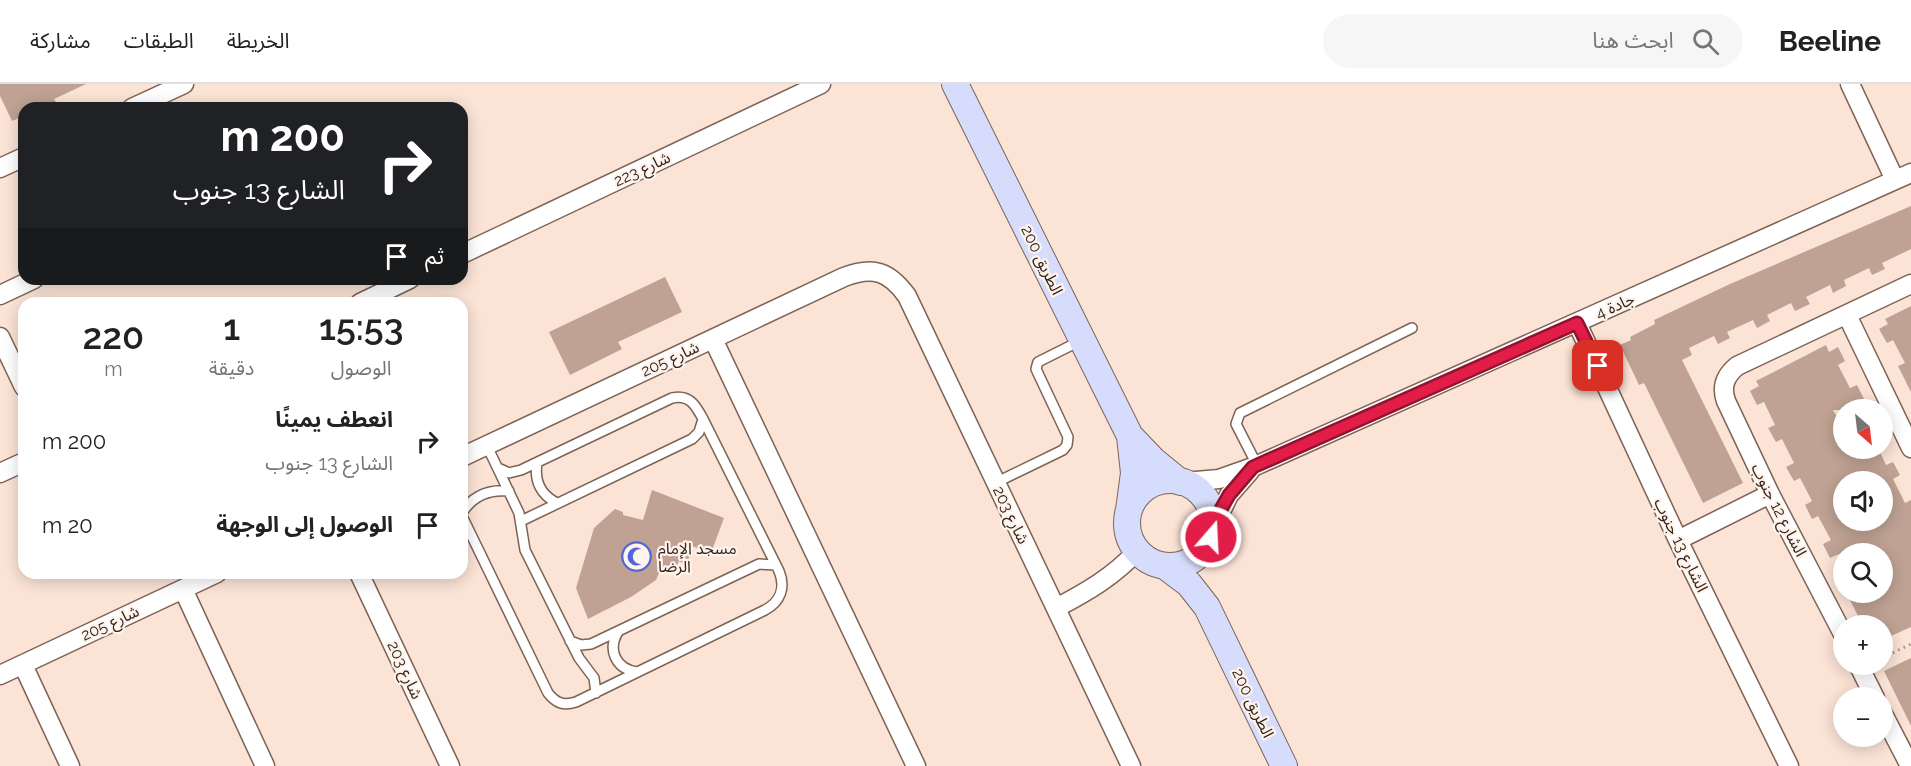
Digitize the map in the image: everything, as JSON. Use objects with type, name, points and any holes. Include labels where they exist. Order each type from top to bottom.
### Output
[{"type":"main road","name":"الطريق 200","points":[[955,84],[1130,436],[1154,460],[1182,482]]},
{"type":"main road","name":"الطريق 200","points":[[1129,511],[1134,473],[1130,436]]},
{"type":"main road","points":[[1163,481],[1182,482],[1200,492],[1207,500],[1211,509],[1210,537],[1201,553],[1185,564],[1165,566],[1150,561],[1137,551],[1128,532],[1129,511],[1134,500],[1152,485],[1163,481]]},
{"type":"main road","name":"الطريق 200","points":[[1208,607],[1205,582],[1210,537]]},
{"type":"main road","name":"الطريق 200","points":[[1165,566],[1189,584],[1208,607],[1284,766]]},
{"type":"street","points":[[145,102],[184,84]]},
{"type":"street","name":"شارع 223","points":[[468,252],[822,84]]},
{"type":"street","points":[[1850,84],[1903,176]]},
{"type":"street","points":[[0,168],[18,160]]},
{"type":"street","name":"جادة 4","points":[[1182,482],[1219,478],[1255,466],[1903,176]]},
{"type":"street","name":"شارع 205","points":[[468,454],[844,277],[857,272],[881,272]]},
{"type":"street","name":"شارع 203","points":[[881,272],[900,286],[907,296],[1131,766]]},
{"type":"street","points":[[1911,284],[1847,315],[1911,448]]},
{"type":"street","points":[[0,296],[22,285]]},
{"type":"street","points":[[372,297],[398,285]]},
{"type":"street","name":"الشارع 12 جنوب","points":[[1833,615],[1770,494],[1726,402],[1724,382],[1737,366],[1847,315]]},
{"type":"street","name":"الشارع 13 جنوب","points":[[1577,323],[1678,540],[1789,766]]},
{"type":"street","points":[[0,337],[18,374]]},
{"type":"street","points":[[713,339],[916,766]]},
{"type":"street","points":[[0,473],[18,465]]},
{"type":"street","name":"جادة 4","points":[[1210,537],[1229,495],[1255,466]]},
{"type":"street","points":[[1678,540],[1770,494]]},
{"type":"street","points":[[1056,608],[1096,586],[1119,569],[1137,551]]},
{"type":"street","name":"شارع 205","points":[[1,673],[23,665],[204,579]]},
{"type":"street","name":"شارع 203","points":[[362,579],[450,766]]},
{"type":"street","points":[[183,589],[265,766]]},
{"type":"street","points":[[23,665],[70,766]]},
{"type":"street","points":[[1893,733],[1910,766]]},
{"type":"lane","points":[[1255,466],[1236,424],[1240,413],[1412,328]]},
{"type":"lane","points":[[995,483],[1063,450],[1067,445],[1068,437],[1036,369],[1038,362],[1082,340]]},
{"type":"lane","points":[[468,526],[548,693],[557,702],[568,704],[596,693],[772,606],[777,601],[782,578],[776,565],[703,419],[691,401],[682,396],[672,398],[515,472],[509,473],[498,468]]},
{"type":"lane","points":[[521,521],[692,439],[699,432],[703,419]]},
{"type":"lane","points":[[487,446],[521,521],[525,550],[579,658],[594,678],[596,693]]},
{"type":"lane","points":[[537,463],[539,487],[544,494],[557,503]]},
{"type":"lane","points":[[468,506],[481,494],[490,491],[509,491]]},
{"type":"lane","points":[[570,641],[581,645],[591,644],[759,564],[776,565]]},
{"type":"lane","points":[[618,632],[613,644],[615,658],[624,668],[637,672]]},
{"type":"path","points":[[1893,653],[1911,644]]},
{"type":"building","points":[[0,84],[86,84],[54,99],[56,102],[18,102],[18,118],[12,121],[0,96]]},
{"type":"building","points":[[1911,206],[1911,249],[1882,263],[1885,269],[1872,275],[1869,268],[1844,280],[1846,286],[1833,293],[1830,285],[1806,297],[1810,304],[1795,311],[1791,303],[1767,315],[1770,321],[1757,328],[1753,320],[1727,332],[1730,338],[1718,344],[1714,336],[1689,348],[1692,355],[1682,360],[1743,483],[1703,503],[1644,383],[1639,385],[1620,345],[1655,324],[1654,320],[1730,284]]},
{"type":"building","points":[[665,277],[682,312],[618,342],[622,349],[570,375],[549,332]]},
{"type":"building","points":[[1911,306],[1911,392],[1898,366],[1905,363],[1893,340],[1887,343],[1879,329],[1888,324],[1885,319]]},
{"type":"building","points":[[1826,345],[1829,352],[1838,347],[1845,361],[1838,365],[1850,388],[1857,385],[1864,399],[1833,399],[1833,459],[1883,459],[1886,465],[1893,462],[1900,475],[1893,479],[1905,503],[1911,500],[1911,627],[1893,635],[1893,615],[1858,615],[1852,603],[1893,603],[1893,543],[1833,543],[1833,557],[1830,558],[1823,544],[1831,540],[1818,516],[1812,519],[1805,505],[1812,501],[1800,478],[1794,481],[1786,467],[1794,463],[1782,439],[1776,442],[1768,428],[1775,425],[1764,402],[1757,405],[1750,391],[1759,386],[1756,381]]},
{"type":"building","name":"مسجد الإمام الرضا","points":[[652,490],[724,518],[711,553],[692,546],[687,566],[679,561],[673,573],[662,566],[656,580],[631,597],[588,619],[576,588],[594,528],[615,509],[623,512],[623,515],[643,520]]},
{"type":"building","points":[[1911,658],[1911,726],[1886,675],[1893,675],[1893,667]]},
{"type":"place","name":"مسجد الإمام الرضا","points":[[637,557]]},
{"type":"route","points":[[1211,537],[1220,511],[1229,495],[1253,467],[1324,434],[1577,323],[1598,366]]}]
